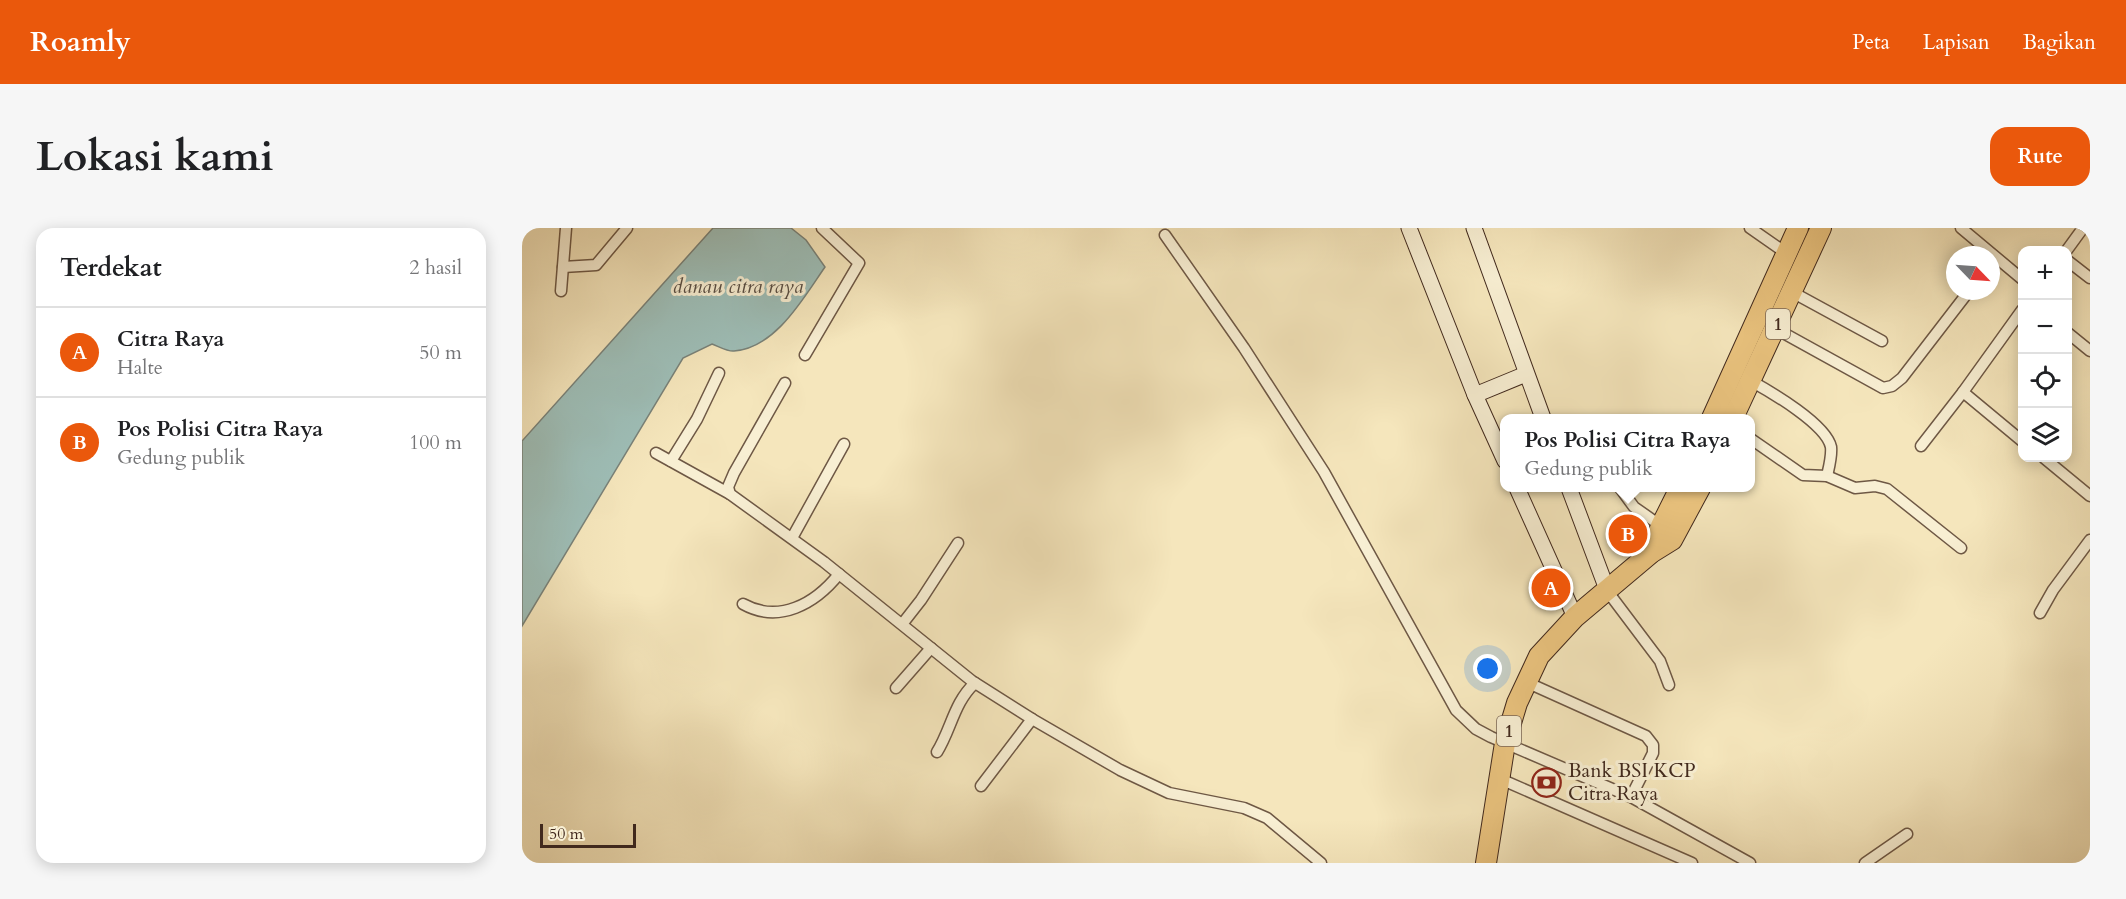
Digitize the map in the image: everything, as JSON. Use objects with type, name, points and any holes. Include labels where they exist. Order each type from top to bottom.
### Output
[{"type":"highway","name":"1","points":[[1714,414],[1798,228]]},
{"type":"highway","name":"1","points":[[1735,414],[1821,228]]},
{"type":"highway","name":"1","points":[[1651,553],[1678,492]]},
{"type":"highway","name":"1","points":[[1486,863],[1505,743],[1526,682],[1539,656],[1575,617],[1608,592],[1651,553],[1672,540],[1698,492]]},
{"type":"main road","points":[[1409,228],[1475,394],[1500,450]]},
{"type":"main road","points":[[1474,228],[1541,414]]},
{"type":"main road","points":[[1475,394],[1526,374]]},
{"type":"main road","points":[[1519,492],[1575,617]]},
{"type":"main road","points":[[1570,492],[1608,592]]},
{"type":"street","points":[[561,291],[566,228]]},
{"type":"street","points":[[563,267],[596,265],[627,228]]},
{"type":"street","points":[[805,355],[858,267],[857,259],[822,228]]},
{"type":"street","points":[[1750,228],[1786,252]]},
{"type":"street","points":[[1961,228],[1980,246]]},
{"type":"street","points":[[2070,246],[2083,228]]},
{"type":"street","points":[[1165,235],[1244,348],[1324,472],[1456,710],[1476,729],[1632,797],[1750,863]]},
{"type":"street","points":[[2000,264],[2018,276]]},
{"type":"street","points":[[2072,265],[2090,278]]},
{"type":"street","points":[[1792,292],[1882,341]]},
{"type":"street","points":[[1776,329],[1883,388],[1892,386],[1902,378],[1962,300]]},
{"type":"street","points":[[1921,446],[2018,316]]},
{"type":"street","points":[[2072,337],[2090,351]]},
{"type":"street","points":[[670,461],[693,427],[719,373]]},
{"type":"street","points":[[1751,381],[1796,409],[1825,437],[1832,451],[1827,476]]},
{"type":"street","points":[[730,494],[728,487],[734,473],[785,383]]},
{"type":"street","points":[[1963,392],[2018,438]]},
{"type":"street","points":[[1755,443],[1803,475],[1827,476],[1855,488],[1875,486],[1887,489],[1961,548]]},
{"type":"street","points":[[792,538],[844,444]]},
{"type":"street","points":[[656,453],[730,494],[903,623],[975,683],[1032,719],[1120,770],[1169,793],[1244,808],[1267,819],[1321,863]]},
{"type":"street","points":[[2049,462],[2090,496]]},
{"type":"street","points":[[1623,492],[1634,507],[1661,526]]},
{"type":"street","points":[[2040,613],[2053,590],[2090,540]]},
{"type":"street","points":[[903,623],[921,600],[958,543]]},
{"type":"street","points":[[742,604],[764,613],[795,608],[809,603],[839,574]]},
{"type":"street","points":[[1608,592],[1660,662],[1669,685]]},
{"type":"street","points":[[896,688],[931,648]]},
{"type":"street","points":[[1526,682],[1646,736],[1653,745],[1653,753],[1632,797]]},
{"type":"street","points":[[937,752],[946,737],[951,717],[975,683]]},
{"type":"street","points":[[981,786],[1032,719]]},
{"type":"street","points":[[1498,778],[1692,863]]},
{"type":"street","points":[[1865,863],[1907,834]]},
{"type":"water","name":"danau citra raya","points":[[713,228],[791,228],[806,240],[825,267],[798,306],[776,331],[763,341],[749,348],[734,351],[712,344],[683,358],[522,626],[522,441]]},
{"type":"place","name":"Pos Polisi Citra Raya","points":[[1628,534]]},
{"type":"place","name":"Citra Raya","points":[[1551,588]]},
{"type":"place","name":"Bank BSI KCP Citra Raya","points":[[1547,782]]}]
